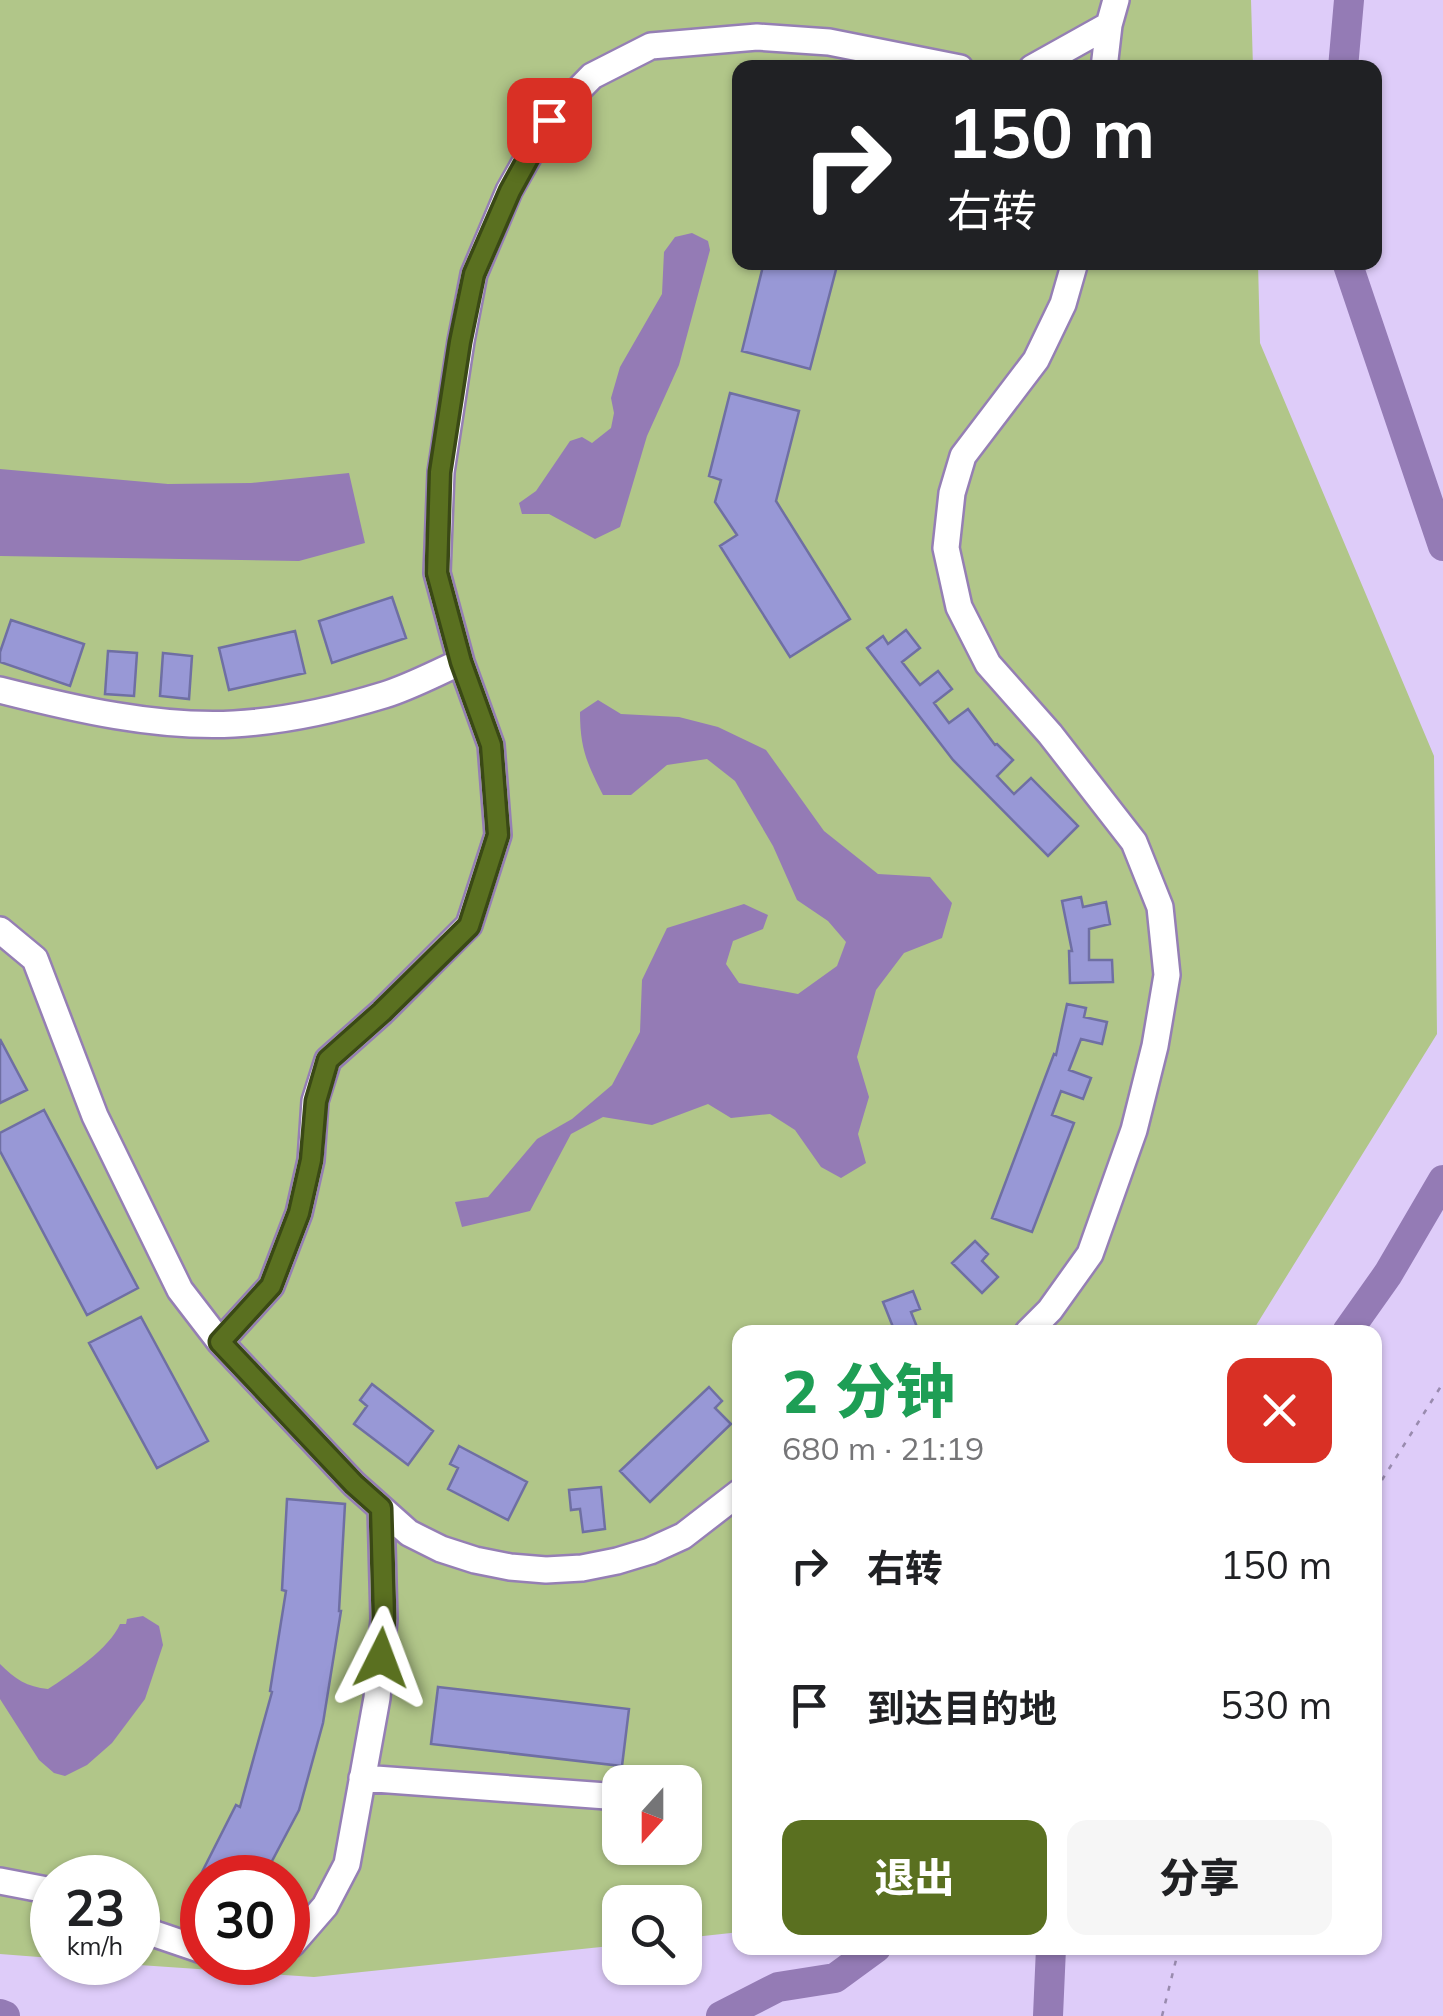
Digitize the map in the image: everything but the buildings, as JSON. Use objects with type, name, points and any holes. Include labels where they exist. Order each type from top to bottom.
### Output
[{"type":"street","points":[[1043,60],[1112,12]]},
{"type":"street","points":[[1105,60],[1112,12]]},
{"type":"street","points":[[220,1342],[271,1286],[299,1213],[311,1160],[316,1101],[328,1060],[469,926],[498,835],[491,745],[461,662],[437,573],[440,472],[460,342],[474,274],[510,191],[549,120],[592,76],[652,46],[757,36],[829,42],[920,60]]},
{"type":"street","points":[[1035,1325],[1090,1254],[1134,1130],[1155,1046],[1167,975],[1160,907],[1134,842],[1050,734],[988,664],[959,607],[946,548],[952,493],[963,456],[1036,360],[1063,304],[1074,270]]},
{"type":"street","points":[[0,690],[69,708],[151,720],[231,724],[311,715],[388,694],[461,662]]},
{"type":"street","points":[[0,930],[35,959],[95,1116],[180,1290],[220,1342],[354,1484],[409,1533],[476,1560],[510,1567],[582,1568],[616,1562],[683,1536],[732,1498]]},
{"type":"street","points":[[310,1923],[324,1906],[346,1864],[378,1698],[384,1618],[381,1508]]},
{"type":"street","points":[[362,1778],[602,1796]]},
{"type":"street","points":[[0,1882],[30,1887]]},
{"type":"path","points":[[1382,1480],[1443,1384]]},
{"type":"path","points":[[1162,2016],[1177,1955]]},
{"type":"green space","points":[[0,0],[1251,0],[1253,60],[732,60],[732,270],[1258,270],[1260,343],[1434,756],[1437,1034],[1256,1325],[732,1325],[732,1933],[702,1936],[702,1885],[602,1885],[602,1947],[310,1977],[310,1855],[180,1855],[180,1968],[160,1966],[160,1855],[30,1855],[30,1956],[0,1954]]},
{"type":"shaded area","points":[[692,233],[708,241],[710,250],[679,365],[647,436],[620,527],[595,539],[549,514],[522,514],[519,503],[536,491],[570,441],[582,437],[592,443],[611,428],[611,398],[620,367],[662,294],[664,252],[675,237]]},
{"type":"shaded area","points":[[0,469],[168,484],[251,483],[349,473],[365,543],[299,561],[0,556]]},
{"type":"shaded area","points":[[598,700],[621,714],[679,717],[718,727],[766,750],[824,831],[878,874],[930,877],[952,903],[942,938],[904,953],[876,990],[857,1057],[869,1097],[858,1134],[866,1163],[841,1178],[821,1167],[795,1130],[770,1114],[731,1118],[708,1104],[652,1125],[603,1117],[571,1134],[530,1211],[462,1227],[455,1202],[488,1197],[537,1139],[572,1119],[612,1085],[640,1032],[642,980],[667,928],[744,904],[768,915],[763,929],[733,941],[726,964],[739,983],[798,994],[837,966],[846,942],[828,921],[797,900],[773,846],[735,781],[707,759],[667,765],[631,795],[603,795],[586,755],[580,725],[580,712]]},
{"type":"shaded area","points":[[143,1616],[159,1626],[163,1645],[145,1699],[112,1743],[87,1765],[65,1776],[54,1773],[39,1760],[0,1699],[0,1664],[22,1681],[48,1689],[99,1651],[120,1624]]},
{"type":"waterway","points":[[1344,60],[1349,0]]},
{"type":"waterway","points":[[1350,270],[1443,546]]},
{"type":"waterway","points":[[1352,1325],[1388,1274],[1443,1180]]},
{"type":"waterway","points":[[721,2016],[778,1987],[835,1978],[866,1955]]},
{"type":"waterway","points":[[1048,2016],[1051,1955]]},
{"type":"waterway","points":[[0,2014],[5,2016]]},
{"type":"route","points":[[381,1658],[381,1508],[220,1342],[271,1286],[299,1213],[311,1160],[316,1101],[328,1060],[469,926],[498,835],[491,745],[461,662],[437,573],[440,472],[474,274],[510,191],[549,120]]}]
